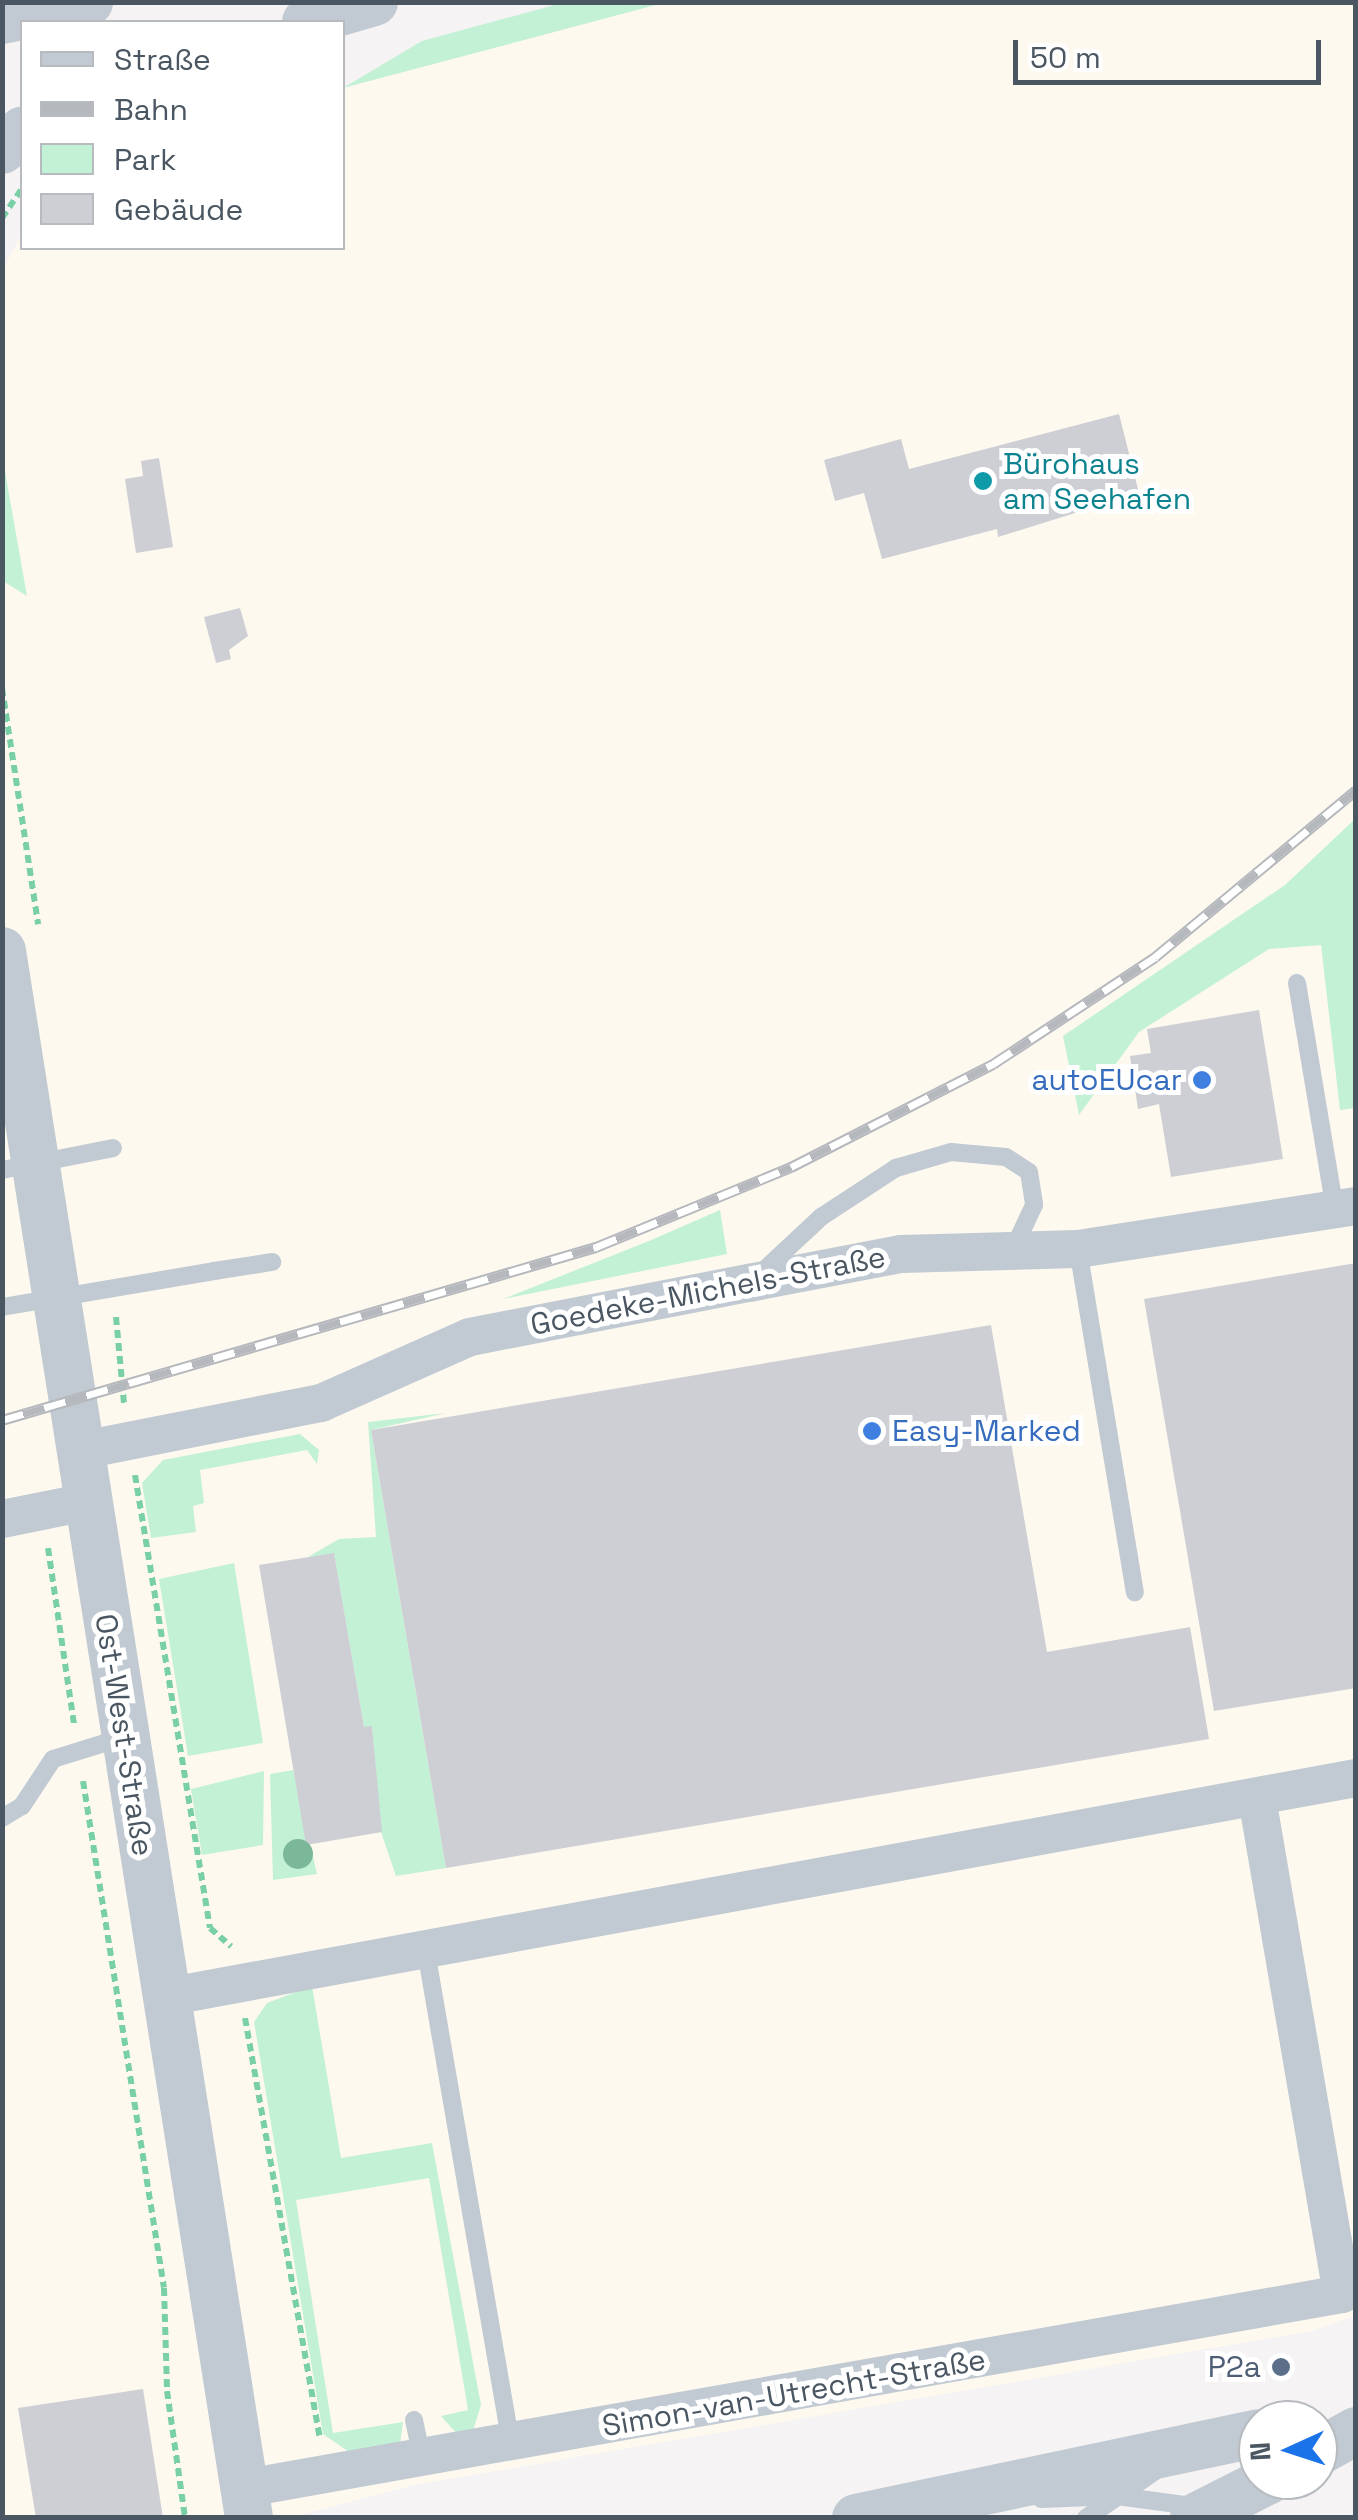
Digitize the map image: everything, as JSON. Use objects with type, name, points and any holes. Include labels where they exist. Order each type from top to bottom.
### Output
[{"type":"street","points":[[2,20],[89,2]]},
{"type":"street","points":[[317,14],[374,2]]},
{"type":"street","name":"Ost-West-Straße","points":[[2,951],[16,1168],[78,1451],[66,1506],[124,1737],[247,2503]]},
{"type":"street","name":"Goedeke-Michels-Straße","points":[[78,1451],[321,1403],[470,1336],[900,1254],[1078,1249],[1345,1208]]},
{"type":"street","points":[[2,1519],[66,1506]]},
{"type":"street","points":[[166,1997],[240,1988],[1356,1778]]},
{"type":"street","name":"Simon-van-Utrecht-Straße","points":[[247,2503],[336,2474],[1342,2294],[1258,1798]]},
{"type":"street","points":[[856,2518],[1200,2441],[1238,2436]]},
{"type":"street","points":[[1205,2514],[1238,2496]]},
{"type":"lane","points":[[1297,983],[1345,1208]]},
{"type":"lane","points":[[16,1168],[113,1148]]},
{"type":"lane","points":[[750,1283],[820,1217],[881,1178],[950,1152],[1006,1157],[1029,1172],[1034,1205],[1013,1250]]},
{"type":"lane","points":[[1078,1249],[1135,1592]]},
{"type":"lane","points":[[2,1307],[272,1262]]},
{"type":"lane","points":[[2,1818],[22,1806],[54,1759],[77,1746],[124,1737]]},
{"type":"lane","points":[[426,1950],[511,2444]]},
{"type":"lane","points":[[414,2420],[422,2460]]},
{"type":"lane","points":[[1086,2518],[1200,2441]]},
{"type":"lane","points":[[942,2518],[1024,2500],[1117,2496],[1205,2514]]},
{"type":"path","points":[[2,218],[20,191]]},
{"type":"path","points":[[66,1506],[77,1746],[164,2288],[166,2391],[185,2518]]},
{"type":"path","points":[[231,1944],[312,2427],[333,2454],[336,2474]]},
{"type":"shaded area","points":[[663,3],[1355,3],[1355,2316],[1312,2331],[414,2485],[293,2517],[3,2518],[3,269],[20,238],[20,250],[345,250],[345,87]]},
{"type":"green space","points":[[562,3],[663,3],[345,87],[422,41]]},
{"type":"green space","points":[[3,460],[27,596],[3,581]]},
{"type":"green space","points":[[1355,819],[1355,1108],[1340,1110],[1321,945],[1269,949],[1139,1032],[1079,1115],[1063,1036],[1285,885]]},
{"type":"green space","points":[[720,1210],[727,1254],[503,1299],[649,1241]]},
{"type":"green space","points":[[446,1413],[371,1430],[446,1868],[396,1876],[381,1832],[372,1727],[364,1727],[334,1554],[308,1557],[339,1539],[376,1537],[368,1422]]},
{"type":"green space","points":[[300,1434],[319,1450],[317,1464],[307,1450],[200,1470],[204,1503],[193,1506],[196,1532],[151,1538],[142,1483],[163,1460]]},
{"type":"green space","points":[[234,1563],[263,1743],[188,1756],[159,1579]]},
{"type":"green space","points":[[293,1770],[317,1874],[273,1880],[270,1774]]},
{"type":"green space","points":[[264,1771],[263,1845],[202,1855],[191,1789]]},
{"type":"green space","points":[[312,1986],[341,2158],[432,2143],[481,2405],[471,2437],[459,2436],[441,2416],[468,2410],[429,2178],[296,2200],[333,2433],[403,2422],[400,2444],[352,2454],[323,2434],[254,2022],[267,2003]]},
{"type":"building","name":"Bürohaus am Seehafen","points":[[1119,414],[1139,493],[998,537],[997,529],[882,559],[864,493],[835,501],[824,460],[901,439],[909,469]]},
{"type":"building","points":[[159,458],[173,547],[136,553],[125,479],[143,476],[141,461]]},
{"type":"building","points":[[240,608],[248,636],[229,650],[231,659],[216,663],[204,617]]},
{"type":"building","name":"autoEUcar","points":[[1259,1010],[1283,1159],[1171,1177],[1159,1104],[1138,1109],[1130,1056],[1151,1053],[1147,1029]]},
{"type":"building","points":[[1356,1263],[1356,1688],[1214,1711],[1144,1299]]},
{"type":"building","points":[[991,1325],[1047,1652],[1190,1627],[1209,1739],[446,1868],[371,1430]]},
{"type":"building","points":[[334,1553],[364,1727],[372,1726],[382,1832],[306,1845],[259,1565]]},
{"type":"building","points":[[143,2389],[163,2518],[36,2518],[18,2408]]},
{"type":"railway","points":[[2,1420],[596,1247],[791,1167],[993,1064],[1155,957],[1356,790]]},
{"type":"place","name":"Bürohaus am Seehafen","points":[[983,481]]},
{"type":"place","name":"autoEUcar","points":[[1202,1080]]},
{"type":"place","name":"Easy-Marked","points":[[872,1431]]},
{"type":"place","name":"P2a","points":[[1281,2367]]}]
